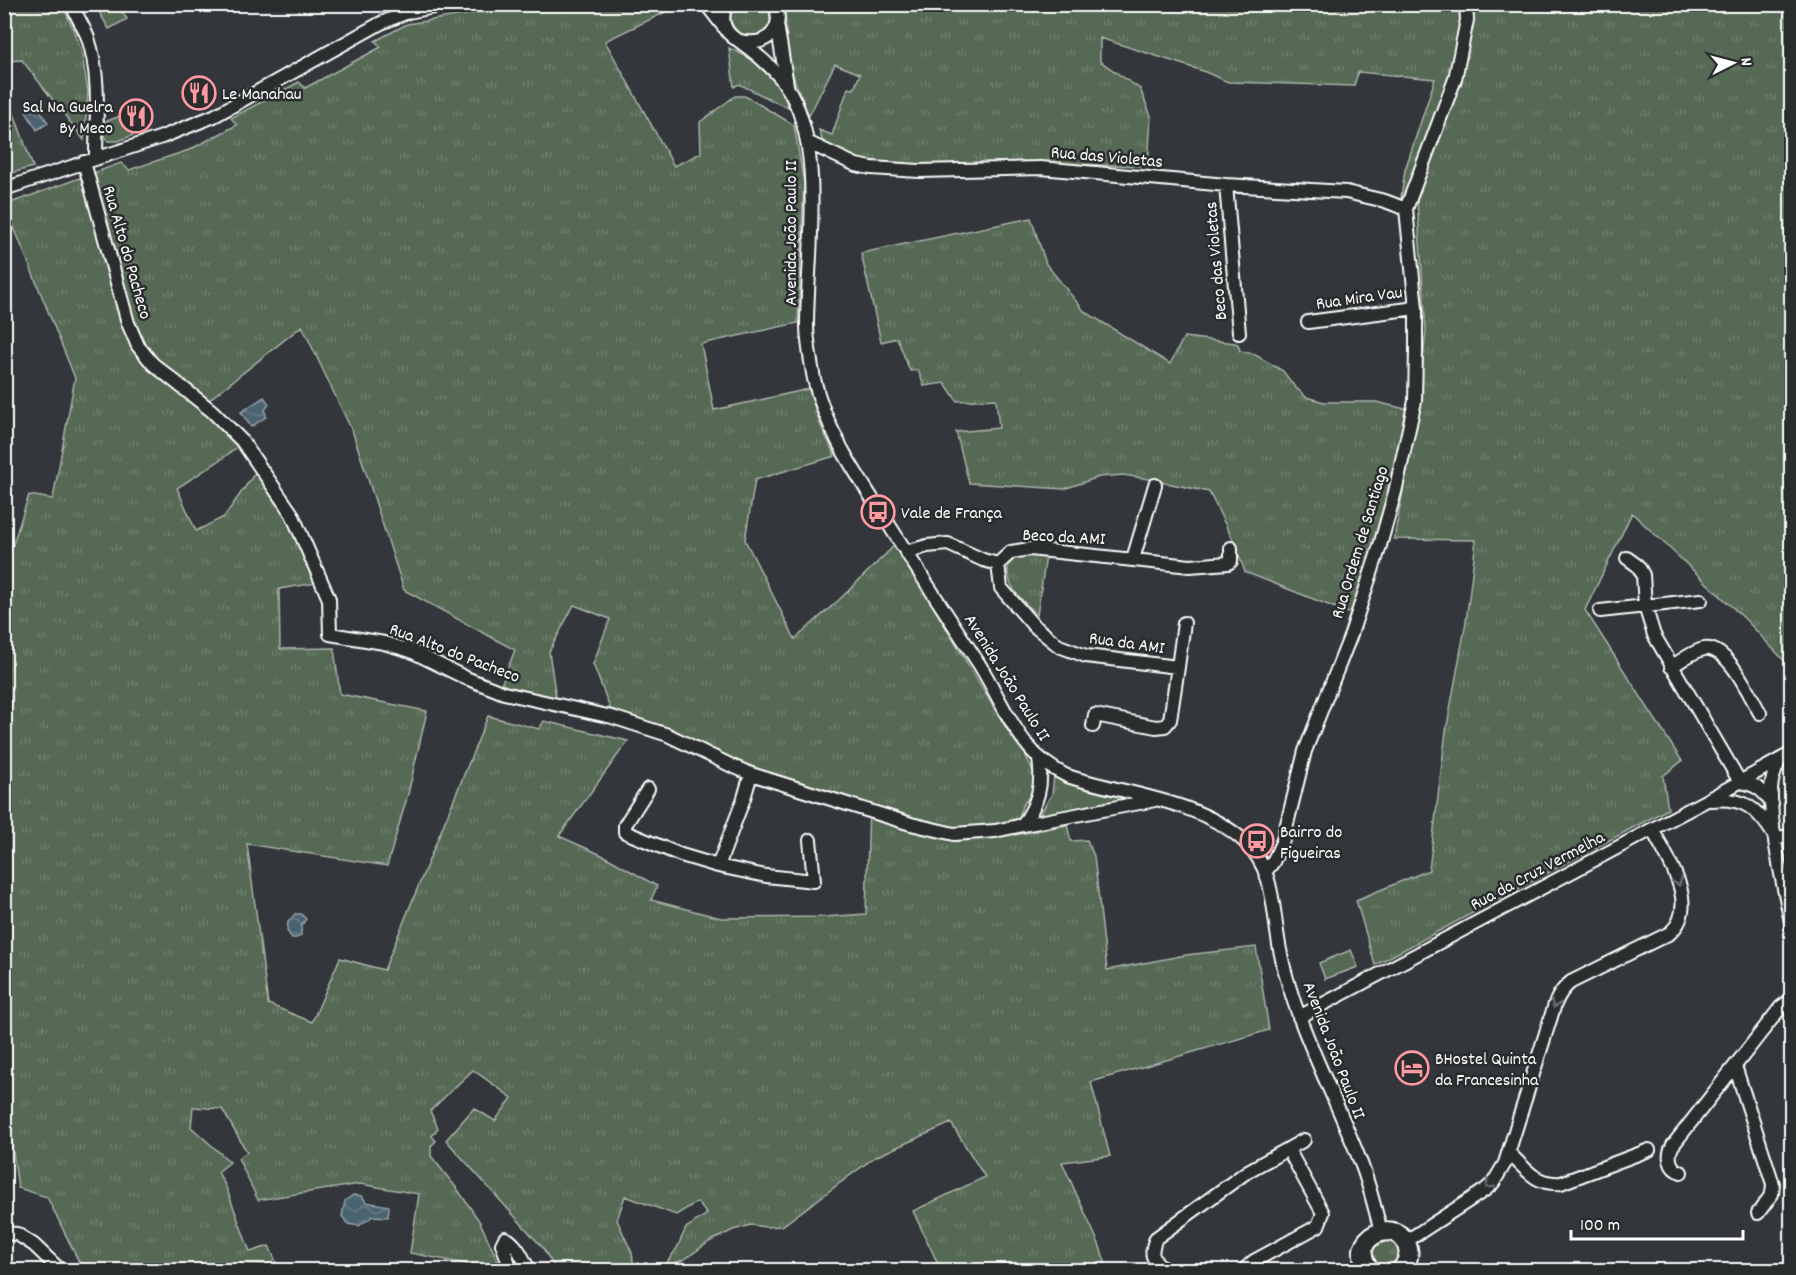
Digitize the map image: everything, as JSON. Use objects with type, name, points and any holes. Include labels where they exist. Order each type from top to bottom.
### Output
[{"type":"street","points":[[72,4],[87,36],[94,63],[97,93],[90,160]]},
{"type":"street","points":[[4,189],[162,137],[213,116],[381,23],[408,12],[450,4]]},
{"type":"street","points":[[706,4],[735,39],[740,41],[751,44],[762,41],[771,34],[777,24]]},
{"type":"street","points":[[726,4],[723,19],[727,30]]},
{"type":"street","points":[[775,4],[787,86]]},
{"type":"street","points":[[1406,208],[1455,79],[1467,20],[1467,4]]},
{"type":"street","points":[[740,41],[764,60],[787,86]]},
{"type":"street","name":"Avenida João Paulo II","points":[[787,86],[800,114],[807,142],[812,181],[807,328],[814,379],[830,425],[852,466],[982,669],[1026,744],[1039,759],[1050,768],[1067,776],[1191,810],[1221,822],[1246,842],[1266,871],[1272,890],[1280,951],[1299,1017],[1362,1167],[1381,1231]]},
{"type":"street","name":"Rua das Violetas","points":[[807,142],[856,165],[871,168],[919,171],[1041,168],[1226,185],[1346,192],[1406,208]]},
{"type":"street","name":"Rua Alto do Pacheco","points":[[90,160],[128,323],[138,346],[153,364],[212,411],[243,441],[270,480],[292,514],[329,599],[330,634],[384,643],[411,651],[504,693],[612,717],[668,735],[751,774],[910,824],[954,834],[995,831],[1156,800]]},
{"type":"street","name":"Beco das Violetas","points":[[1226,185],[1239,333]]},
{"type":"street","name":"Rua Ordem de Santiago","points":[[1266,871],[1273,862],[1283,840],[1305,751],[1350,637],[1395,492],[1414,401],[1416,308],[1406,208]]},
{"type":"street","name":"Rua Mira Vau","points":[[1308,322],[1416,308]]},
{"type":"street","points":[[1133,559],[1155,485]]},
{"type":"street","points":[[906,552],[927,546],[948,544],[983,560],[998,564]]},
{"type":"street","name":"Beco da AMI","points":[[998,564],[1011,552],[1030,549],[1190,566],[1228,563],[1232,561],[1231,548]]},
{"type":"street","points":[[1628,558],[1638,566],[1643,575],[1645,606],[1654,635],[1671,667],[1748,780],[1765,793],[1772,804]]},
{"type":"street","name":"Rua da AMI","points":[[998,564],[1001,588],[1033,625],[1059,646],[1086,656],[1178,667]]},
{"type":"street","points":[[1600,611],[1701,600]]},
{"type":"street","name":"Rua da AMI","points":[[1093,726],[1095,715],[1156,727],[1165,726],[1170,720],[1184,623]]},
{"type":"street","points":[[1671,667],[1707,648],[1721,653],[1729,661],[1760,713]]},
{"type":"street","name":"Rua da Cruz Vermelha","points":[[1299,1017],[1748,780],[1791,753]]},
{"type":"street","points":[[1023,825],[1034,808],[1039,791],[1041,773],[1039,759]]},
{"type":"street","points":[[1780,760],[1773,773],[1771,789],[1775,838],[1791,928]]},
{"type":"street","points":[[718,866],[751,774]]},
{"type":"street","points":[[1748,780],[1749,799],[1753,808]]},
{"type":"street","points":[[648,789],[625,825],[625,832],[681,855],[718,866],[766,876],[814,881],[810,840]]},
{"type":"street","points":[[1707,800],[1740,801],[1753,808],[1763,817],[1775,838]]},
{"type":"street","points":[[1405,1242],[1485,1191],[1501,1173],[1559,993],[1571,982],[1670,933],[1677,927],[1683,907],[1681,886],[1652,829]]},
{"type":"street","points":[[1775,838],[1791,836]]},
{"type":"street","points":[[1681,1172],[1671,1166],[1670,1150],[1678,1136],[1781,1007],[1791,999]]},
{"type":"street","points":[[1735,1066],[1773,1184],[1772,1194],[1758,1213]]},
{"type":"street","points":[[1165,1270],[1154,1261],[1151,1250],[1156,1238],[1248,1171],[1304,1140]]},
{"type":"street","points":[[1244,1270],[1254,1261],[1318,1226],[1323,1213],[1288,1149]]},
{"type":"street","points":[[1509,1153],[1536,1178],[1544,1183],[1552,1184],[1561,1183],[1649,1150]]},
{"type":"street","points":[[1364,1269],[1364,1247],[1372,1235],[1381,1231],[1395,1233],[1405,1242],[1408,1256],[1406,1265],[1401,1270]]},
{"type":"street","points":[[4,1233],[17,1234],[34,1245],[60,1270]]},
{"type":"street","points":[[511,1270],[502,1244],[505,1238],[517,1249],[529,1270]]},
{"type":"green space","points":[[5,4],[63,5],[81,49],[88,91],[84,140],[22,60],[5,61]]},
{"type":"green space","points":[[95,5],[118,5],[127,19],[109,29]]},
{"type":"green space","points":[[525,5],[680,5],[605,41],[674,166],[701,153],[700,122],[735,96],[745,96],[794,125],[804,183],[798,323],[701,344],[714,410],[809,389],[820,424],[835,456],[755,480],[745,540],[795,639],[896,544],[997,713],[1025,754],[1035,775],[1034,790],[1022,806],[1015,835],[1067,825],[1071,841],[1087,840],[1094,856],[1107,970],[1186,955],[1256,947],[1269,1030],[1091,1082],[1110,1156],[1062,1162],[1099,1244],[1108,1270],[941,1270],[913,1211],[985,1177],[951,1123],[875,1157],[782,1226],[751,1225],[733,1230],[709,1242],[685,1259],[660,1270],[658,1270],[666,1264],[677,1248],[686,1228],[707,1214],[697,1202],[676,1215],[625,1196],[617,1220],[632,1253],[634,1268],[632,1270],[556,1270],[543,1248],[446,1140],[474,1108],[495,1121],[512,1098],[473,1070],[430,1111],[438,1128],[432,1136],[436,1141],[431,1146],[431,1156],[480,1222],[502,1270],[476,1270],[477,1266],[410,1253],[419,1194],[360,1184],[258,1200],[238,1158],[247,1152],[222,1109],[193,1107],[191,1127],[230,1162],[218,1172],[226,1187],[250,1252],[269,1246],[277,1264],[211,1270],[83,1270],[47,1197],[18,1188],[8,1117],[5,1116],[4,560],[8,559],[29,495],[53,499],[75,378],[5,205],[121,163],[129,170],[189,150],[237,125],[231,118],[299,82],[305,88],[381,47],[375,41],[407,24]],"holes":[[[302,326],[353,433],[404,590],[515,650],[501,685],[556,698],[549,652],[574,605],[610,619],[593,664],[612,713],[667,727],[710,749],[773,775],[869,804],[866,914],[824,917],[721,918],[651,900],[657,886],[606,857],[559,836],[628,741],[544,721],[539,729],[488,716],[384,970],[340,958],[312,1022],[268,1004],[247,844],[387,866],[408,794],[427,711],[340,694],[334,648],[280,649],[279,589],[317,583],[297,539],[257,470],[224,517],[196,531],[177,488],[241,444],[200,407]]]},
{"type":"green space","points":[[736,5],[766,5],[770,17],[767,30],[758,36],[744,37],[731,22],[731,14]]},
{"type":"green space","points":[[783,5],[1791,5],[1791,668],[1746,620],[1632,513],[1585,610],[1682,761],[1663,776],[1668,809],[1375,965],[1356,900],[1429,870],[1446,731],[1466,622],[1476,540],[1394,539],[1418,410],[1426,330],[1417,201],[1401,198],[1405,170],[1435,79],[1358,72],[1354,86],[1228,82],[1203,71],[1100,38],[1100,61],[1140,89],[1151,116],[1148,166],[1003,163],[876,167],[841,154],[823,142],[819,130],[832,135],[848,88],[854,89],[860,74],[835,64],[809,116],[784,48],[786,22]]},
{"type":"green space","points":[[729,48],[750,58],[767,70],[785,96],[788,108],[739,84],[734,87]]},
{"type":"green space","points":[[10,102],[33,167],[5,175],[5,103]]},
{"type":"green space","points":[[123,115],[133,135],[118,141],[108,141],[102,133],[102,123]]},
{"type":"green space","points":[[1031,218],[1046,264],[1084,311],[1170,364],[1184,337],[1235,343],[1238,344],[1240,351],[1252,353],[1283,371],[1306,397],[1324,402],[1376,402],[1406,409],[1388,501],[1351,614],[1245,572],[1235,544],[1209,492],[1123,475],[1099,477],[1064,489],[969,483],[956,432],[999,428],[996,399],[957,401],[945,383],[924,386],[918,370],[910,371],[897,338],[881,342],[861,253]]},
{"type":"green space","points":[[1022,554],[1046,556],[1037,615],[1016,593],[1008,573],[1008,565],[1016,556]]},
{"type":"green space","points":[[1054,776],[1086,788],[1128,798],[1039,816],[1052,794]]},
{"type":"green space","points":[[1351,950],[1358,967],[1325,979],[1319,963]]},
{"type":"green space","points":[[1380,1239],[1396,1242],[1401,1256],[1388,1270],[1381,1269],[1371,1262],[1371,1246]]},
{"type":"water","points":[[37,105],[48,123],[37,130],[26,112]]},
{"type":"water","points":[[264,397],[269,404],[265,410],[266,417],[251,427],[241,412]]},
{"type":"water","points":[[295,914],[301,914],[306,919],[301,926],[301,935],[292,938],[287,931],[288,922]]},
{"type":"water","points":[[353,1195],[362,1196],[366,1202],[389,1206],[388,1217],[373,1216],[359,1226],[348,1224],[342,1216],[345,1201]]},
{"type":"place","name":"Le Manahau","points":[[199,93]]},
{"type":"place","name":"Sal Na Guelra By Meco","points":[[136,116]]},
{"type":"place","name":"Vale de França","points":[[878,512]]},
{"type":"place","name":"Bairro do Figueiras","points":[[1257,841]]},
{"type":"place","name":"BHostel Quinta da Francesinha","points":[[1412,1068]]}]
